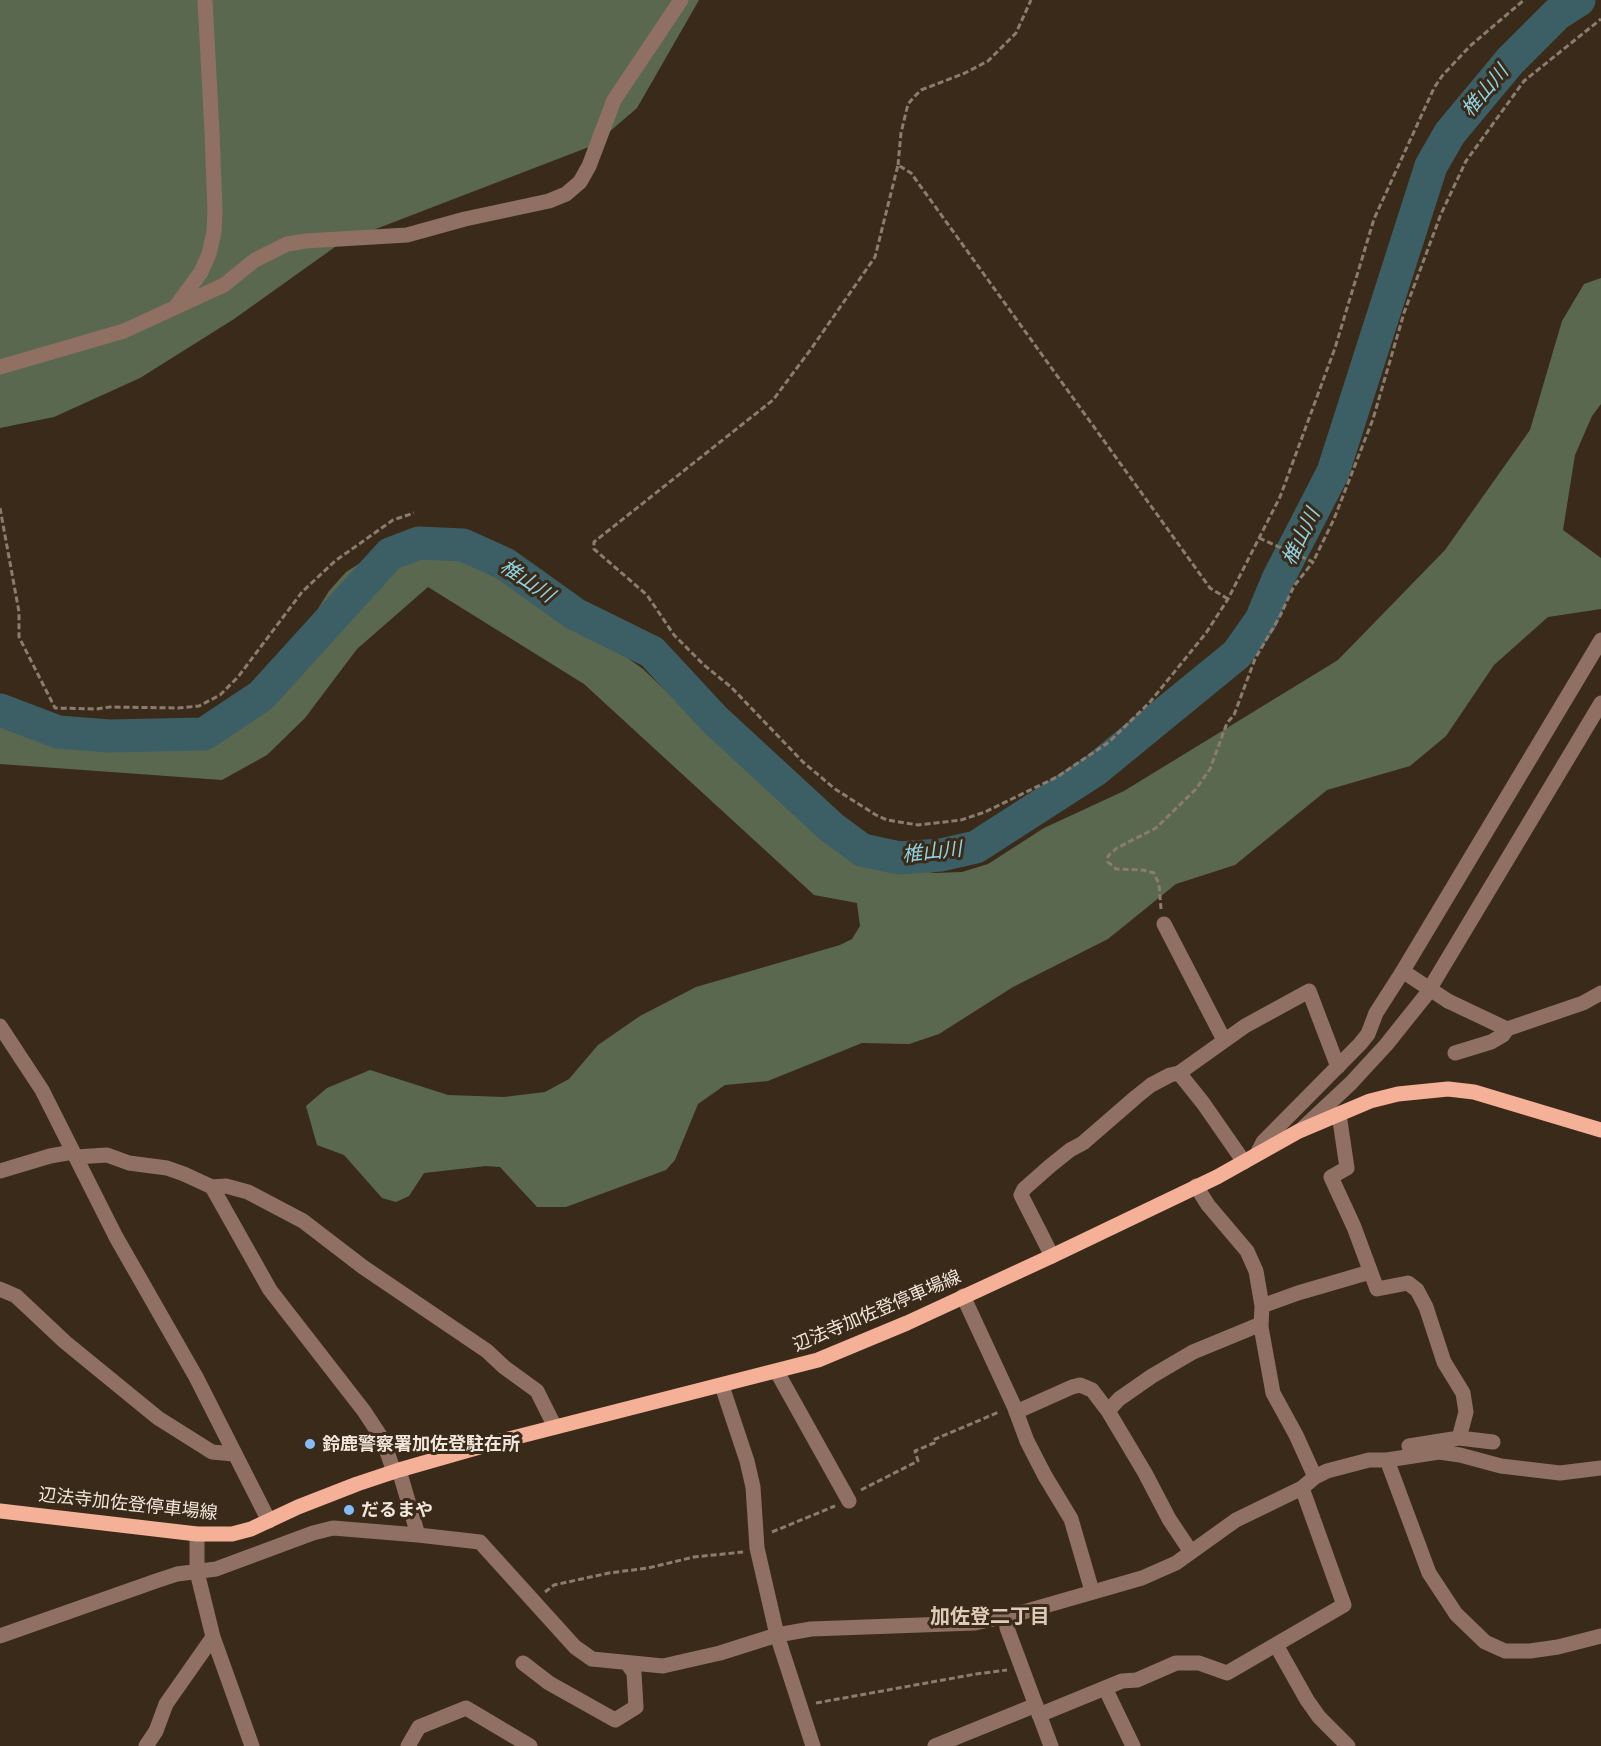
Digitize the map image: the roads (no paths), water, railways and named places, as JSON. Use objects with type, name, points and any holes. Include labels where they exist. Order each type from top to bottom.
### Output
[{"type":"main road","name":"辺法寺加佐登停車場線","points":[[0,1511],[197,1534],[232,1534],[269,1521],[347,1487],[397,1471],[555,1427],[777,1372],[828,1356],[907,1323],[1196,1186],[1299,1131],[1370,1101],[1398,1094],[1448,1089],[1474,1092],[1601,1130]]},
{"type":"street","points":[[175,308],[201,272],[209,254],[214,232],[206,0]]},
{"type":"street","points":[[0,366],[124,331],[224,285],[255,260],[287,244],[407,235],[465,219],[549,201],[566,194],[580,182],[589,166],[614,100],[681,0]]},
{"type":"street","points":[[1179,1073],[1250,1158],[1368,1034],[1376,1013],[1406,975],[1601,640]]},
{"type":"street","points":[[1299,1131],[1351,1083],[1386,1045],[1426,995],[1601,704]]},
{"type":"street","points":[[1164,924],[1224,1041]]},
{"type":"street","points":[[1406,975],[1448,1000],[1507,1029]]},
{"type":"street","points":[[1052,1256],[1024,1201],[1022,1195],[1024,1189],[1151,1085],[1179,1073],[1271,1010],[1309,991],[1338,1067]]},
{"type":"street","points":[[1455,1053],[1491,1042],[1503,1035],[1507,1029],[1583,1003],[1601,993]]},
{"type":"street","points":[[0,1026],[42,1090],[116,1237],[196,1377],[269,1521]]},
{"type":"street","points":[[1339,1114],[1347,1168],[1331,1177],[1354,1227],[1377,1289],[1408,1282],[1417,1290],[1444,1362],[1463,1393],[1466,1412],[1459,1438]]},
{"type":"street","points":[[0,1171],[50,1156],[107,1155],[184,1174],[212,1186],[226,1186],[248,1192],[303,1221],[363,1267],[486,1351],[537,1391],[555,1427]]},
{"type":"street","points":[[212,1186],[270,1290],[364,1411],[383,1440],[397,1471],[418,1535]]},
{"type":"street","points":[[1196,1186],[1208,1205],[1247,1251],[1256,1271],[1262,1306],[1261,1324],[1273,1393],[1315,1477]]},
{"type":"street","points":[[1262,1306],[1370,1272]]},
{"type":"street","points":[[0,1289],[16,1296],[65,1342],[158,1418],[212,1452],[234,1454]]},
{"type":"street","points":[[963,1296],[1015,1409],[1027,1442],[1071,1519],[1092,1591]]},
{"type":"street","points":[[1108,1411],[1119,1399],[1152,1376],[1193,1352],[1261,1324]]},
{"type":"street","points":[[777,1372],[848,1499]]},
{"type":"street","points":[[1015,1409],[1080,1385],[1092,1390],[1108,1411],[1169,1519],[1191,1552]]},
{"type":"street","points":[[722,1386],[747,1461],[753,1487],[757,1543],[777,1635],[813,1746]]},
{"type":"street","points":[[1387,1460],[1399,1448],[1459,1438],[1493,1442]]},
{"type":"street","points":[[0,1636],[177,1574],[216,1569],[313,1533],[333,1528],[480,1542],[544,1610],[543,1613],[575,1647],[592,1659],[663,1666],[690,1661],[777,1635],[811,1629],[975,1623],[1142,1578],[1158,1572],[1191,1552],[1236,1520],[1302,1488],[1315,1477],[1328,1471],[1369,1460],[1387,1460],[1439,1452],[1500,1466],[1560,1473],[1601,1468]]},
{"type":"street","points":[[1387,1460],[1429,1573],[1456,1614],[1485,1642],[1505,1651],[1530,1651],[1601,1636]]},
{"type":"street","points":[[935,1746],[1122,1681],[1137,1680],[1160,1668],[1176,1663],[1199,1663],[1227,1673],[1344,1605],[1302,1488]]},
{"type":"street","points":[[197,1534],[196,1572],[213,1637],[252,1746]]},
{"type":"street","points":[[1006,1616],[1007,1628],[1051,1746]]},
{"type":"street","points":[[146,1746],[156,1731],[166,1704],[213,1637]]},
{"type":"street","points":[[1276,1645],[1319,1717],[1348,1746]]},
{"type":"street","points":[[523,1663],[549,1683],[615,1720],[636,1707],[634,1673],[627,1663]]},
{"type":"street","points":[[1106,1688],[1133,1746]]},
{"type":"street","points":[[408,1746],[419,1727],[466,1708],[530,1746]]},
{"type":"waterway","name":"椎山川","points":[[0,710],[58,732],[109,736],[204,734],[261,696],[390,554],[419,543],[463,545],[505,564],[575,614],[652,652],[715,720],[831,827],[862,850],[899,858],[941,855],[976,847],[1094,771],[1237,654],[1261,620],[1278,579],[1333,472],[1431,166],[1450,133],[1510,61],[1557,14],[1579,0]]},
{"type":"place","name":"鈴鹿警察署加佐登駐在所","points":[[310,1444]]},
{"type":"place","name":"だるまや","points":[[349,1510]]},
{"type":"district","name":"加佐登二丁目","points":[[990,1617]]}]
